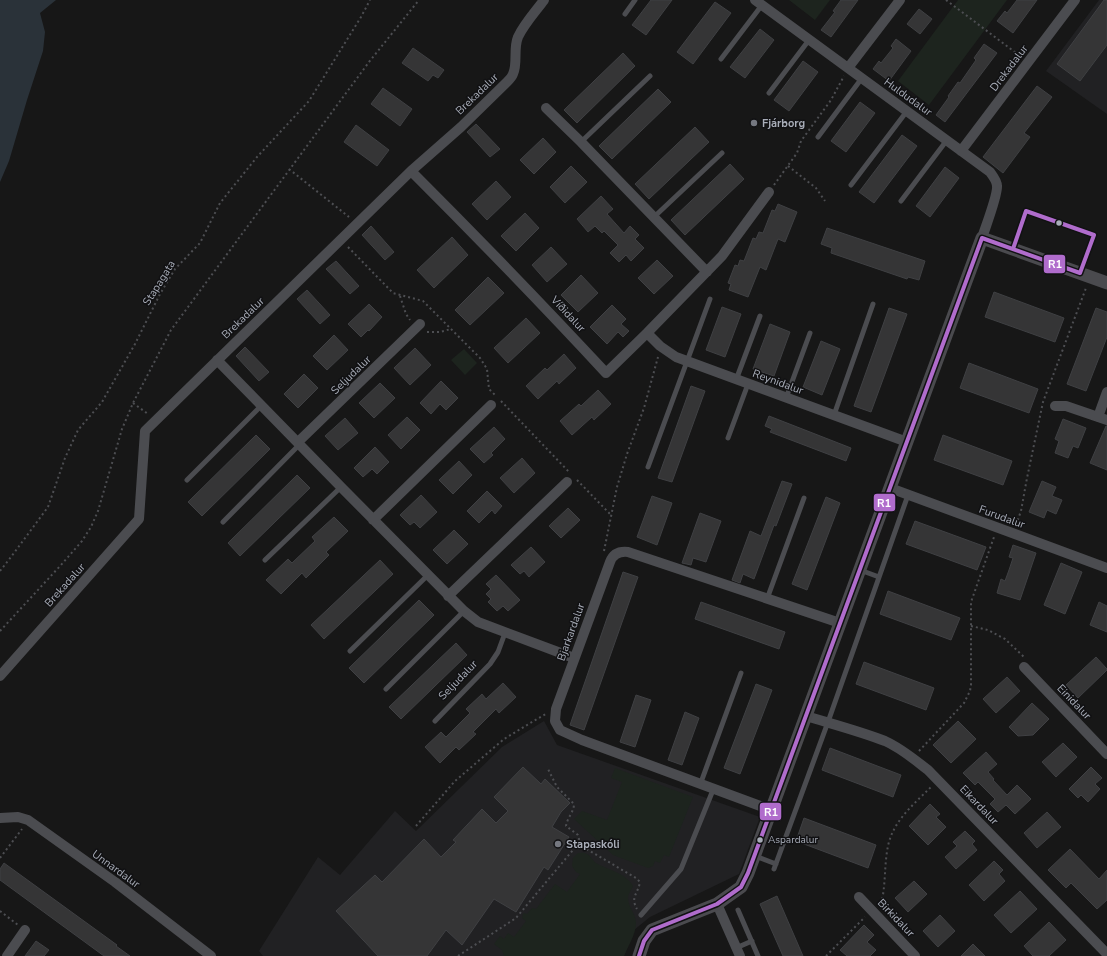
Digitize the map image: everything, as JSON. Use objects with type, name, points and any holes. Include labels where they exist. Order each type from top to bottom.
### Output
[{"type":"street","name":"Brekadalur","points":[[0,676],[139,519],[145,431],[357,223],[411,171],[461,127],[507,82],[514,69],[518,37],[544,0]]},
{"type":"street","points":[[848,68],[900,0]]},
{"type":"street","name":"Drekadalur","points":[[961,151],[1075,0]]},
{"type":"street","name":"Huldudalur","points":[[759,2],[990,172],[998,187],[982,238]]},
{"type":"street","points":[[546,108],[708,272]]},
{"type":"street","name":"Víðidalur","points":[[411,171],[552,314],[606,373],[708,272],[722,256],[769,192]]},
{"type":"street","points":[[639,956],[644,942],[652,930],[717,904],[741,887],[748,873],[982,238],[1107,283]]},
{"type":"street","name":"Seljudalur","points":[[299,443],[420,324]]},
{"type":"street","name":"Reynidalur","points":[[647,334],[660,346],[676,357],[687,362],[907,442]]},
{"type":"street","points":[[217,360],[340,487],[464,611],[478,622],[574,658]]},
{"type":"street","points":[[1055,406],[1066,406],[1102,419],[1107,392]]},
{"type":"street","points":[[373,520],[491,405]]},
{"type":"street","points":[[448,596],[567,482]]},
{"type":"street","name":"Furudalur","points":[[890,488],[1107,568]]},
{"type":"street","points":[[610,562],[617,553],[628,552],[840,624]]},
{"type":"street","name":"Bjarkardalur","points":[[610,562],[556,709],[555,721],[560,730],[569,735],[713,790],[771,810]]},
{"type":"street","name":"Einidalur","points":[[1024,667],[1107,754]]},
{"type":"street","name":"Eikardalur","points":[[806,716],[886,742],[928,770],[1107,954]]},
{"type":"street","name":"Unnardalur","points":[[0,818],[18,817],[28,820],[115,882],[211,956]]},
{"type":"street","name":"Birkidalur","points":[[859,897],[915,956]]},
{"type":"street","points":[[717,904],[738,952]]},
{"type":"street","points":[[7,956],[25,930]]},
{"type":"lane","points":[[624,14],[635,0]]},
{"type":"lane","points":[[722,59],[759,2]]},
{"type":"lane","points":[[769,93],[810,40]]},
{"type":"lane","points":[[581,142],[650,76]]},
{"type":"lane","points":[[818,137],[862,78]]},
{"type":"lane","points":[[851,185],[907,111]]},
{"type":"lane","points":[[901,201],[947,140]]},
{"type":"lane","points":[[654,217],[722,153]]},
{"type":"lane","points":[[1012,249],[1026,210],[1094,235],[1080,273]]},
{"type":"lane","points":[[648,467],[710,299]]},
{"type":"lane","points":[[834,415],[874,304]]},
{"type":"lane","points":[[736,380],[760,316]]},
{"type":"lane","points":[[786,398],[810,333]]},
{"type":"lane","points":[[728,438],[748,384]]},
{"type":"lane","points":[[187,480],[262,405]]},
{"type":"lane","name":"Seljudalur","points":[[223,522],[299,443]]},
{"type":"lane","points":[[266,560],[340,487]]},
{"type":"lane","points":[[754,856],[775,867],[908,495]]},
{"type":"lane","points":[[767,599],[804,498]]},
{"type":"lane","points":[[860,570],[879,577]]},
{"type":"lane","points":[[350,651],[428,575]]},
{"type":"lane","points":[[386,689],[464,611]]},
{"type":"lane","name":"Seljudalur","points":[[435,721],[490,664],[498,652],[505,633]]},
{"type":"lane","points":[[700,784],[741,673]]},
{"type":"lane","points":[[641,915],[681,869],[713,790]]},
{"type":"lane","points":[[738,910],[758,956]]},
{"type":"lane","points":[[738,952],[752,942]]},
{"type":"path","name":"Stapagata","points":[[0,571],[48,507],[78,430],[102,402],[175,269],[200,243],[220,203],[258,157],[309,101],[370,0]]},
{"type":"path","points":[[0,631],[61,566],[82,541],[91,527],[98,511],[122,429],[133,402],[171,330],[369,62],[419,0]]},
{"type":"path","points":[[946,0],[1029,62]]},
{"type":"path","points":[[769,192],[797,153],[801,141],[831,100],[841,84],[848,68]]},
{"type":"path","points":[[788,166],[816,188],[825,201]]},
{"type":"path","points":[[289,169],[357,223]]},
{"type":"path","points":[[341,239],[393,293],[423,302],[480,358],[487,369],[489,389],[611,515]]},
{"type":"path","points":[[610,562],[603,560],[617,487],[627,454],[644,408],[660,346]]},
{"type":"path","points":[[133,402],[156,420]]},
{"type":"path","points":[[912,758],[968,697],[971,685],[971,602],[998,528]]},
{"type":"path","points":[[971,626],[988,630],[1005,639],[1025,658],[1024,667]]},
{"type":"path","points":[[416,826],[455,781],[504,740],[556,709]]},
{"type":"path","points":[[458,956],[516,918],[578,844],[580,839],[578,836],[566,826],[566,822],[574,808],[574,804],[557,787],[547,766]]},
{"type":"path","points":[[826,956],[874,913],[881,904],[888,846],[893,830],[901,817],[938,780]]},
{"type":"path","points":[[0,858],[28,820]]},
{"type":"path","points":[[578,844],[636,878],[640,882],[635,893],[634,902],[641,915]]},
{"type":"path","points":[[0,911],[25,930]]},
{"type":"shaded area","points":[[0,0],[56,0],[40,13],[45,32],[43,51],[9,161],[0,182]]},
{"type":"shaded area","points":[[789,0],[830,0],[815,20]]},
{"type":"shaded area","points":[[958,0],[1007,0],[929,105],[898,81]]},
{"type":"shaded area","points":[[1099,0],[1107,0],[1107,114],[1046,71]]},
{"type":"shaded area","points":[[464,349],[477,363],[465,375],[451,360]]},
{"type":"shaded area","name":"Stapaskóli","points":[[544,721],[557,745],[760,817],[739,874],[650,917],[634,930],[624,956],[263,956],[259,951],[318,857],[340,875],[395,811],[416,831],[502,747]]},
{"type":"shaded area","points":[[615,768],[693,797],[669,857],[664,855],[660,863],[655,861],[653,866],[648,868],[613,855],[574,819],[582,811],[607,820],[622,782],[611,778]]},
{"type":"shaded area","points":[[578,853],[587,854],[596,863],[626,878],[633,886],[628,898],[636,920],[636,927],[624,956],[504,956],[502,950],[494,944],[500,936],[504,939],[508,933],[514,937],[526,921],[522,918],[523,914],[527,914],[532,908],[536,909],[555,884],[567,892],[580,874],[576,872],[572,866],[573,858]]},
{"type":"building","points":[[651,0],[672,0],[646,35],[632,25]]},
{"type":"building","points":[[841,0],[858,0],[831,37],[821,30],[835,12],[833,11]]},
{"type":"building","points":[[1017,0],[1037,0],[1013,33],[997,21],[1005,11],[1007,13]]},
{"type":"building","points":[[1104,0],[1107,0],[1107,45],[1080,81],[1057,64]]},
{"type":"building","points":[[715,2],[731,13],[693,64],[677,52]]},
{"type":"building","points":[[919,9],[932,19],[920,34],[907,24]]},
{"type":"building","points":[[760,29],[774,40],[745,78],[730,67]]},
{"type":"building","points":[[896,39],[911,51],[889,81],[873,69],[879,61],[881,63],[893,48],[891,46]]},
{"type":"building","points":[[984,44],[997,53],[945,122],[936,115],[958,82],[960,83],[976,60],[974,58]]},
{"type":"building","points":[[413,48],[444,70],[438,78],[433,75],[428,81],[402,63]]},
{"type":"building","points":[[623,53],[635,66],[577,123],[564,110]]},
{"type":"building","points":[[803,61],[818,72],[789,111],[774,100]]},
{"type":"building","points":[[1037,86],[1052,97],[1024,133],[1030,137],[1003,173],[983,157]]},
{"type":"building","points":[[383,88],[412,109],[400,126],[371,104]]},
{"type":"building","points":[[658,89],[671,102],[612,159],[599,146]]},
{"type":"building","points":[[860,102],[875,113],[846,152],[831,141]]},
{"type":"building","points":[[476,124],[500,149],[490,157],[467,132]]},
{"type":"building","points":[[356,125],[389,150],[377,166],[344,142]]},
{"type":"building","points":[[695,127],[709,142],[649,199],[635,184]]},
{"type":"building","points":[[902,135],[917,146],[874,203],[859,192]]},
{"type":"building","points":[[543,138],[556,152],[534,174],[520,160]]},
{"type":"building","points":[[730,164],[744,179],[685,235],[671,220]]},
{"type":"building","points":[[571,166],[587,182],[565,203],[550,187]]},
{"type":"building","points":[[945,167],[959,178],[930,217],[916,206]]},
{"type":"building","points":[[496,181],[511,197],[487,220],[472,204]]},
{"type":"building","points":[[601,196],[613,209],[607,214],[624,233],[630,226],[639,235],[635,239],[644,248],[631,261],[626,255],[619,262],[610,253],[618,245],[604,231],[602,233],[595,226],[588,232],[577,219]]},
{"type":"building","points":[[778,204],[797,212],[785,242],[778,239],[766,270],[760,267],[748,297],[729,290],[731,284],[728,283],[735,265],[738,266],[740,260],[744,261],[753,238],[756,239],[759,232],[763,233],[772,210],[775,211]]},
{"type":"building","points":[[525,213],[539,228],[516,251],[501,236]]},
{"type":"building","points":[[371,226],[394,252],[385,260],[362,235]]},
{"type":"building","points":[[827,228],[925,261],[919,280],[908,277],[907,279],[831,253],[832,248],[821,244]]},
{"type":"building","points":[[452,237],[468,255],[434,288],[417,270]]},
{"type":"building","points":[[551,247],[567,264],[547,282],[532,265]]},
{"type":"building","points":[[657,260],[673,276],[654,294],[638,278]]},
{"type":"building","points":[[336,261],[359,286],[350,294],[326,269]]},
{"type":"building","points":[[581,275],[598,293],[578,312],[561,295]]},
{"type":"building","points":[[488,277],[504,293],[470,325],[455,310]]},
{"type":"building","points":[[307,290],[330,315],[320,324],[297,299]]},
{"type":"building","points":[[994,292],[1064,318],[1055,342],[985,317]]},
{"type":"building","points":[[369,304],[382,317],[361,337],[348,324]]},
{"type":"building","points":[[612,305],[626,319],[621,324],[629,331],[623,337],[618,332],[607,344],[590,327]]},
{"type":"building","points":[[722,307],[741,314],[725,357],[706,350]]},
{"type":"building","points":[[889,308],[907,314],[871,412],[854,406]]},
{"type":"building","points":[[1096,308],[1107,312],[1107,337],[1086,391],[1067,384]]},
{"type":"building","points":[[526,318],[540,333],[508,363],[494,348]]},
{"type":"building","points":[[770,324],[790,332],[774,376],[753,369]]},
{"type":"building","points":[[334,335],[348,350],[327,370],[313,356]]},
{"type":"building","points":[[821,341],[840,349],[822,395],[803,387]]},
{"type":"building","points":[[245,347],[269,372],[259,381],[236,356]]},
{"type":"building","points":[[415,348],[431,365],[410,385],[394,368]]},
{"type":"building","points":[[564,354],[576,368],[559,384],[557,381],[538,399],[526,386],[545,368],[547,370]]},
{"type":"building","points":[[969,363],[1038,389],[1029,413],[960,388]]},
{"type":"building","points":[[304,374],[318,388],[298,408],[284,394]]},
{"type":"building","points":[[441,381],[458,398],[446,410],[440,404],[431,414],[420,403]]},
{"type":"building","points":[[380,383],[395,398],[374,418],[359,403]]},
{"type":"building","points":[[691,386],[705,391],[672,482],[658,478]]},
{"type":"building","points":[[598,390],[611,404],[594,420],[592,417],[572,435],[560,421],[579,404],[581,406]]},
{"type":"building","points":[[769,416],[851,448],[846,461],[770,432],[772,429],[765,426]]},
{"type":"building","points":[[407,417],[420,430],[401,449],[388,435]]},
{"type":"building","points":[[345,418],[358,433],[338,450],[325,436]]},
{"type":"building","points":[[1063,419],[1086,428],[1078,448],[1073,446],[1068,458],[1055,453],[1059,441],[1055,439]]},
{"type":"building","points":[[1107,426],[1107,470],[1090,463]]},
{"type":"building","points":[[494,427],[505,439],[491,453],[493,455],[484,463],[470,449]]},
{"type":"building","points":[[256,435],[270,449],[202,516],[188,502]]},
{"type":"building","points":[[943,435],[1012,461],[1003,485],[934,460]]},
{"type":"building","points":[[375,447],[389,462],[377,474],[372,469],[363,477],[354,468]]},
{"type":"building","points":[[522,458],[535,473],[514,493],[500,478]]},
{"type":"building","points":[[459,461],[472,475],[453,494],[439,480]]},
{"type":"building","points":[[297,475],[310,488],[240,556],[228,543]]},
{"type":"building","points":[[782,481],[792,484],[776,526],[774,525],[754,579],[743,574],[740,583],[732,580],[750,531],[761,536]]},
{"type":"building","points":[[1042,481],[1056,487],[1052,496],[1062,500],[1056,514],[1047,510],[1044,518],[1029,512]]},
{"type":"building","points":[[487,491],[502,506],[495,514],[492,510],[479,523],[467,511]]},
{"type":"building","points":[[421,495],[437,512],[420,528],[414,522],[410,525],[400,515]]},
{"type":"building","points":[[652,496],[672,503],[657,545],[637,537]]},
{"type":"building","points":[[826,497],[840,503],[807,590],[792,584]]},
{"type":"building","points":[[568,508],[580,520],[561,538],[549,526]]},
{"type":"building","points":[[700,513],[721,521],[706,562],[693,558],[691,565],[682,563]]},
{"type":"building","points":[[334,517],[348,531],[326,552],[329,555],[306,578],[302,573],[281,594],[266,580],[288,559],[292,563],[315,541],[312,537]]},
{"type":"building","points":[[915,521],[986,547],[977,570],[906,544]]},
{"type":"building","points":[[454,530],[468,544],[447,564],[433,550]]},
{"type":"building","points":[[1013,545],[1036,553],[1020,600],[997,593],[1001,579],[1005,581],[1013,558],[1009,557]]},
{"type":"building","points":[[531,547],[545,562],[529,577],[524,571],[520,574],[511,565]]},
{"type":"building","points":[[380,560],[393,574],[324,639],[311,625]]},
{"type":"building","points":[[1061,563],[1082,572],[1065,614],[1044,605]]},
{"type":"building","points":[[623,572],[638,577],[584,730],[570,725]]},
{"type":"building","points":[[496,575],[520,600],[508,611],[503,606],[497,611],[488,602],[491,599],[486,594],[491,589],[486,584]]},
{"type":"building","points":[[888,591],[960,618],[951,640],[880,614]]},
{"type":"building","points":[[419,600],[434,615],[364,683],[349,668]]},
{"type":"building","points":[[701,602],[785,632],[779,649],[695,619]]},
{"type":"building","points":[[1099,602],[1107,606],[1107,632],[1090,625]]},
{"type":"building","points":[[456,643],[467,655],[401,719],[389,707]]},
{"type":"building","points":[[1096,657],[1107,670],[1078,698],[1066,685]]},
{"type":"building","points":[[864,662],[934,688],[926,710],[856,684]]},
{"type":"building","points":[[1007,677],[1020,691],[996,713],[983,699]]},
{"type":"building","points":[[503,683],[516,697],[499,713],[496,709],[473,732],[476,734],[459,750],[456,747],[440,763],[425,747],[441,732],[446,737],[470,713],[466,709],[482,694],[486,699]]},
{"type":"building","points":[[756,684],[772,690],[740,774],[724,768]]},
{"type":"building","points":[[636,695],[651,700],[635,747],[620,742]]},
{"type":"building","points":[[1032,703],[1049,719],[1033,735],[1018,736],[1009,727]]},
{"type":"building","points":[[685,712],[699,718],[682,765],[668,760]]},
{"type":"building","points":[[958,721],[976,739],[951,763],[933,745]]},
{"type":"building","points":[[1063,743],[1077,757],[1056,777],[1042,762]]},
{"type":"building","points":[[830,748],[901,775],[893,797],[822,770]]},
{"type":"building","points":[[986,752],[997,764],[988,772],[994,779],[993,780],[1007,795],[1017,785],[1031,799],[1015,814],[1006,805],[998,812],[990,804],[995,799],[978,782],[975,785],[963,773]]},
{"type":"building","points":[[523,767],[541,784],[545,779],[570,803],[561,812],[552,827],[569,837],[548,870],[544,867],[516,912],[494,899],[462,945],[446,930],[427,956],[378,956],[336,911],[375,875],[382,882],[424,839],[441,857],[456,842],[453,840],[482,809],[496,823],[508,811],[494,797]]},
{"type":"building","points":[[1091,767],[1102,778],[1095,784],[1100,789],[1088,802],[1081,795],[1078,798],[1069,789]]},
{"type":"building","points":[[930,804],[940,814],[936,817],[946,827],[928,845],[909,826]]},
{"type":"building","points":[[1047,812],[1061,827],[1037,848],[1024,833]]},
{"type":"building","points":[[804,818],[876,845],[868,868],[796,841]]},
{"type":"building","points":[[965,831],[975,841],[972,844],[977,850],[956,869],[945,857],[957,846],[953,842]]},
{"type":"building","points":[[1070,849],[1099,879],[1107,870],[1107,900],[1097,909],[1071,883],[1066,888],[1048,870]]},
{"type":"building","points":[[994,861],[1003,870],[999,874],[1005,881],[984,901],[969,885]]},
{"type":"building","points":[[4,863],[130,956],[104,956],[0,880],[0,869]]},
{"type":"building","points":[[914,881],[927,894],[908,912],[895,898]]},
{"type":"building","points":[[1020,891],[1037,909],[1011,933],[994,915]]},
{"type":"building","points":[[777,896],[803,956],[783,956],[760,904]]},
{"type":"building","points":[[940,915],[955,931],[938,947],[923,931]]},
{"type":"building","points":[[1049,922],[1066,940],[1049,956],[1033,956],[1024,946]]},
{"type":"building","points":[[864,925],[874,935],[867,942],[876,950],[870,956],[847,956],[840,950]]},
{"type":"building","points":[[36,941],[49,950],[44,956],[25,956]]},
{"type":"building","points":[[973,944],[985,956],[961,956]]},
{"type":"transit line","name":"R1","points":[[639,956],[644,941],[652,930],[717,904],[741,887],[748,873],[982,238],[1080,273],[1094,235],[1026,211],[1013,249]]},
{"type":"place","name":"Fjárborg","points":[[754,123]]},
{"type":"place","name":"Aspardalur","points":[[760,840]]},
{"type":"place","name":"Stapaskóli","points":[[558,844]]}]
